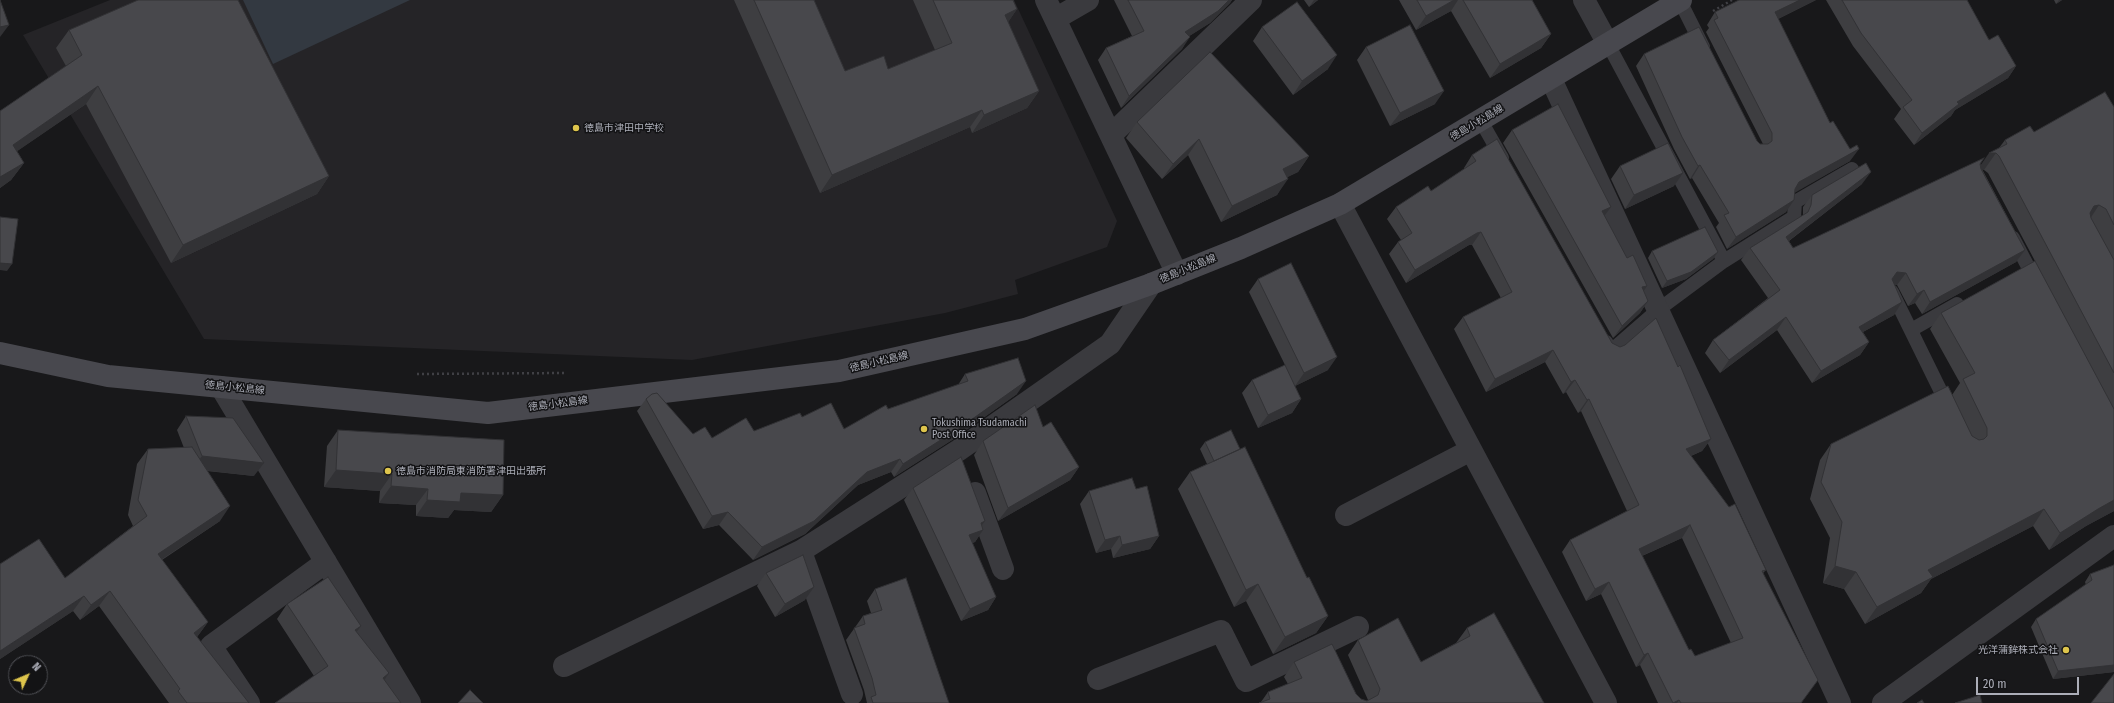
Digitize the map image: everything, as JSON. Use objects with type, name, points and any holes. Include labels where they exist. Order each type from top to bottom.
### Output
[{"type":"main road","name":"徳島小松島線","points":[[0,353],[108,376],[488,412],[839,371],[1025,329],[1177,274],[1340,204],[1551,79],[1680,0]]},
{"type":"street","points":[[1088,0],[1050,10],[1177,274]]},
{"type":"street","points":[[1111,135],[1251,0]]},
{"type":"street","points":[[1584,0],[1608,44]]},
{"type":"street","points":[[1551,79],[1840,703]]},
{"type":"street","points":[[1340,204],[1606,703]]},
{"type":"street","points":[[564,666],[801,551],[959,450],[1110,344],[1151,284]]},
{"type":"street","points":[[221,387],[326,562],[401,699]]},
{"type":"street","points":[[959,450],[1003,569]]},
{"type":"street","points":[[1346,514],[1471,450]]},
{"type":"street","points":[[1883,703],[2114,536]]},
{"type":"street","points":[[801,551],[852,694]]},
{"type":"street","points":[[249,703],[211,646],[326,562]]},
{"type":"street","points":[[1098,679],[1221,631],[1246,681],[1328,643],[1358,627]]},
{"type":"street","points":[[1328,643],[1338,663]]},
{"type":"lane","points":[[1680,0],[1709,59]]},
{"type":"lane","points":[[1608,44],[1724,261]]},
{"type":"lane","points":[[1481,121],[1508,168]]},
{"type":"lane","points":[[1600,331],[1611,352],[1658,310],[1724,261],[1794,217],[1796,202],[1852,169]]},
{"type":"lane","points":[[2006,225],[2042,293]]},
{"type":"lane","points":[[2014,273],[2027,266]]},
{"type":"lane","points":[[1892,292],[1955,420]]},
{"type":"lane","points":[[1911,330],[1966,300]]},
{"type":"path","points":[[417,374],[565,372]]},
{"type":"shaded area","name":"徳島市津田中学校","points":[[110,0],[1014,0],[1117,221],[1107,247],[1015,280],[1018,294],[945,313],[692,360],[204,339],[23,35]]},
{"type":"shaded area","points":[[243,0],[410,0],[273,64]]},
{"type":"building","points":[[0,0],[9,25],[0,27]]},
{"type":"building","points":[[138,0],[238,0],[329,176],[183,245],[98,86],[13,145],[24,163],[0,177],[0,111],[82,55],[69,30]]},
{"type":"building","points":[[754,0],[814,0],[845,71],[884,56],[888,69],[952,43],[933,0],[1013,0],[1017,9],[1005,15],[1039,91],[984,115],[982,110],[832,175]]},
{"type":"building","points":[[1128,0],[1229,0],[1218,11],[1185,32],[1190,37],[1129,96],[1106,48],[1144,31]]},
{"type":"building","points":[[1417,0],[1454,0],[1426,16]]},
{"type":"building","points":[[1463,0],[1532,0],[1551,34],[1500,64]]},
{"type":"building","points":[[1739,0],[1800,0],[1775,12],[1830,123],[1833,121],[1850,149],[1857,145],[1859,149],[1799,182],[1795,189],[1794,200],[1736,237],[1724,215],[1729,213],[1700,165],[1698,166],[1682,137],[1644,54],[1699,27],[1757,141],[1760,144],[1768,144],[1772,141],[1772,133],[1714,20],[1718,18],[1715,12]]},
{"type":"building","points":[[1842,0],[1967,0],[1989,40],[1998,35],[2016,66],[1957,102],[1959,104],[1922,133],[1903,107],[1912,100],[1861,33]]},
{"type":"building","points":[[1297,2],[1337,55],[1302,81],[1262,27]]},
{"type":"building","points":[[1410,25],[1444,91],[1400,113],[1366,47]]},
{"type":"building","points":[[1210,52],[1309,156],[1283,169],[1288,179],[1232,206],[1199,139],[1173,164],[1137,122]]},
{"type":"building","points":[[2105,92],[2114,107],[2114,225],[2106,209],[2099,205],[2094,206],[2090,213],[2091,218],[2114,260],[2114,373],[1999,156],[1996,153],[1989,153],[2007,144],[2005,140],[2030,126],[2034,132]]},
{"type":"building","points":[[1558,104],[1611,207],[1602,211],[1627,258],[1633,255],[1647,286],[1642,287],[1648,301],[1622,326],[1512,130]]},
{"type":"building","points":[[1497,139],[1612,343],[1620,347],[1625,345],[1656,318],[1678,367],[1680,365],[1711,439],[1686,449],[1729,507],[1735,504],[1766,570],[1762,571],[1818,680],[1801,703],[1681,703],[1679,700],[1673,703],[1648,653],[1644,655],[1609,582],[1595,589],[1570,540],[1639,505],[1589,399],[1587,400],[1575,380],[1571,382],[1553,350],[1495,379],[1463,317],[1512,292],[1481,232],[1415,270],[1398,242],[1412,233],[1396,207],[1428,186],[1431,191],[1476,161],[1472,155]],"holes":[[[1690,525],[1743,638],[1695,656],[1691,649],[1689,650],[1639,549]]]},
{"type":"building","points":[[1668,143],[1683,173],[1634,195],[1620,166]]},
{"type":"building","points":[[1984,158],[1980,164],[1981,169],[2025,250],[1930,302],[1924,290],[1917,294],[1906,273],[1897,272],[1892,279],[1902,302],[1859,327],[1869,342],[1821,371],[1786,317],[1729,360],[1713,340],[1780,290],[1750,248],[1808,212],[1811,205],[1812,195],[1866,163],[1871,172],[1786,237],[1793,248]]},
{"type":"building","points":[[0,217],[18,219],[12,264],[0,263]]},
{"type":"building","points":[[1705,227],[1718,252],[1691,272],[1667,281],[1652,251]]},
{"type":"building","points":[[2035,261],[2114,409],[2114,500],[2060,533],[2044,509],[1928,570],[1933,577],[1877,607],[1856,572],[1835,566],[1842,522],[1821,482],[1831,444],[1948,386],[1972,436],[1979,440],[1984,439],[1987,436],[1987,428],[1963,379],[1975,373],[1941,313]]},
{"type":"building","points":[[1291,263],[1337,357],[1304,373],[1258,279]]},
{"type":"building","points":[[1018,358],[1026,381],[961,427],[903,464],[900,459],[867,472],[814,521],[762,547],[728,512],[712,516],[646,399],[652,394],[657,393],[693,434],[705,427],[712,438],[746,418],[754,431],[800,413],[802,417],[831,403],[844,429],[886,405],[888,409],[968,381],[965,374]]},
{"type":"building","points":[[1285,365],[1301,399],[1268,415],[1252,380]]},
{"type":"building","points":[[1035,405],[1043,427],[1051,422],[1079,467],[1008,508],[983,441]]},
{"type":"building","points":[[186,416],[233,418],[264,463],[202,456]]},
{"type":"building","points":[[338,430],[504,440],[503,495],[461,493],[460,502],[427,500],[428,489],[391,486],[392,474],[336,470]]},
{"type":"building","points":[[1231,430],[1240,449],[1214,461],[1205,442]]},
{"type":"building","points":[[192,447],[230,506],[158,554],[208,622],[194,633],[249,703],[187,703],[178,691],[180,689],[110,591],[91,605],[84,596],[0,651],[0,564],[39,539],[65,578],[147,516],[138,500],[148,449]]},
{"type":"building","points":[[1245,447],[1307,578],[1309,577],[1328,616],[1285,637],[1258,584],[1246,590],[1190,472]]},
{"type":"building","points":[[961,457],[985,521],[981,523],[983,530],[969,535],[996,597],[970,609],[913,488]]},
{"type":"building","points":[[1132,478],[1136,489],[1147,486],[1159,536],[1122,545],[1120,536],[1105,540],[1089,491]]},
{"type":"building","points":[[803,555],[814,587],[785,604],[766,573]]},
{"type":"building","points":[[2114,565],[2114,665],[2058,671],[2036,619],[2092,580],[2090,574]]},
{"type":"building","points":[[328,577],[361,626],[355,630],[389,673],[383,678],[401,703],[275,703],[328,666],[287,604]]},
{"type":"building","points":[[906,578],[949,703],[873,703],[871,697],[876,695],[872,678],[854,628],[865,624],[863,616],[882,610],[875,589]]},
{"type":"building","points":[[1494,613],[1544,703],[1259,703],[1270,699],[1268,692],[1302,678],[1294,662],[1332,644],[1356,694],[1361,699],[1367,701],[1378,695],[1380,689],[1358,640],[1398,618],[1421,662],[1470,636],[1467,628]]},
{"type":"building","points":[[2114,674],[2114,703],[2091,703]]},
{"type":"building","points":[[470,690],[483,703],[458,703]]},
{"type":"building","points":[[1980,695],[1982,703],[1955,703]]},
{"type":"building","points":[[1922,700],[1924,703],[1917,703]]},
{"type":"place","name":"徳島市津田中学校","points":[[576,128]]},
{"type":"place","name":"Tokushima Tsudamachi Post Office","points":[[924,429]]},
{"type":"place","name":"徳島市消防局東消防署津田出張所","points":[[388,471]]},
{"type":"place","name":"光洋蒲鉾株式会社","points":[[2066,650]]}]
